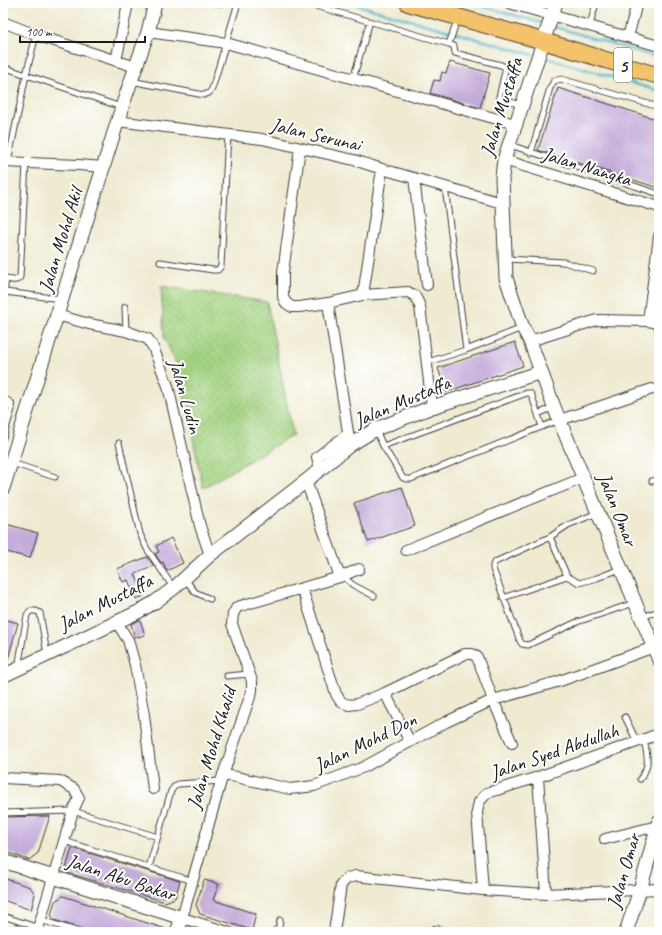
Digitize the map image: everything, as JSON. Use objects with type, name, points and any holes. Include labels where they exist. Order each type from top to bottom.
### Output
[{"type":"main road","name":"5","points":[[408,3],[456,24],[545,33],[659,76]]},
{"type":"street","points":[[116,61],[128,3]]},
{"type":"street","name":"Jalan Mohd Akil","points":[[3,488],[122,107],[148,32],[155,3]]},
{"type":"street","points":[[509,3],[545,33],[590,25],[659,46]]},
{"type":"street","points":[[628,37],[637,3]]},
{"type":"street","points":[[3,22],[36,35],[136,68]]},
{"type":"street","points":[[148,32],[226,43],[515,124]]},
{"type":"street","name":"Jalan Mustaffa","points":[[3,676],[149,605],[174,588],[210,555],[320,470],[349,440],[432,407],[541,372],[530,341],[523,328],[506,278],[502,177],[508,145],[545,33]]},
{"type":"street","name":"Jalan Serunai","points":[[118,121],[262,139],[354,160],[444,188],[502,203]]},
{"type":"street","points":[[300,148],[283,272],[283,297],[286,304],[292,307],[328,303],[363,295],[408,292],[415,296],[420,306],[428,362],[432,407]]},
{"type":"street","name":"Jalan Nangka","points":[[504,160],[659,207]]},
{"type":"street","points":[[6,162],[103,167]]},
{"type":"street","points":[[363,295],[382,169]]},
{"type":"street","points":[[414,178],[427,285]]},
{"type":"street","points":[[648,321],[659,236]]},
{"type":"street","points":[[328,303],[349,440]]},
{"type":"street","name":"Jalan Ludin","points":[[57,315],[89,324],[126,331],[148,338],[164,374],[200,526],[210,555]]},
{"type":"street","points":[[530,341],[598,320],[648,321],[659,323]]},
{"type":"street","name":"Jalan Omar","points":[[541,372],[597,513],[659,660]]},
{"type":"street","points":[[560,420],[652,390]]},
{"type":"street","points":[[406,550],[583,478]]},
{"type":"street","points":[[306,481],[341,576]]},
{"type":"street","name":"Jalan Mohd Khalid","points":[[177,932],[222,777],[252,691],[252,681],[232,624],[233,614],[237,607],[341,576],[359,569]]},
{"type":"street","name":"Jalan Mohd Don","points":[[302,588],[336,694],[341,702],[349,705],[357,704],[385,694],[465,654],[472,654],[477,657],[493,700]]},
{"type":"street","points":[[116,621],[128,640],[135,664],[144,714],[153,789]]},
{"type":"street","name":"Jalan Mohd Don","points":[[222,777],[290,789],[314,786],[364,767],[446,722],[493,700],[560,681],[654,647]]},
{"type":"street","points":[[385,694],[410,742]]},
{"type":"street","points":[[493,700],[512,743]]},
{"type":"street","name":"Jalan Syed Abdullah","points":[[483,890],[477,812],[479,802],[487,793],[538,777],[659,734]]},
{"type":"street","points":[[538,777],[546,894]]},
{"type":"street","points":[[3,778],[60,780],[74,788],[79,798],[73,811],[39,927]]},
{"type":"street","points":[[605,839],[658,824]]},
{"type":"street","name":"Jalan Omar","points":[[626,932],[640,890],[658,824]]},
{"type":"street","name":"Jalan Abu Bakar","points":[[3,860],[228,932]]},
{"type":"street","points":[[334,932],[341,885],[347,878],[356,876],[483,890],[546,894],[659,888]]},
{"type":"lane","points":[[215,3],[222,3]]},
{"type":"lane","points":[[131,81],[204,96],[209,93],[212,89],[238,3]]},
{"type":"lane","points":[[305,3],[449,42],[454,46],[455,53],[505,67],[499,97],[521,105]]},
{"type":"lane","points":[[590,25],[596,3]]},
{"type":"lane","points":[[353,79],[370,21]]},
{"type":"lane","points":[[449,42],[456,24]]},
{"type":"lane","points":[[6,162],[36,35]]},
{"type":"lane","points":[[3,67],[122,107]]},
{"type":"lane","points":[[531,153],[550,88],[554,81],[560,79],[659,107]]},
{"type":"lane","points":[[160,262],[213,270],[218,270],[221,266],[228,134]]},
{"type":"lane","points":[[508,145],[659,194]]},
{"type":"lane","points":[[3,303],[5,278],[15,281],[20,277],[26,163]]},
{"type":"lane","points":[[444,188],[466,350]]},
{"type":"lane","points":[[505,259],[564,262],[593,271]]},
{"type":"lane","points":[[4,292],[62,299]]},
{"type":"lane","points":[[125,307],[126,331]]},
{"type":"lane","points":[[428,362],[466,350],[523,328]]},
{"type":"lane","points":[[383,446],[527,393],[530,393],[532,396],[542,427]]},
{"type":"lane","points":[[3,438],[12,409],[6,403]]},
{"type":"lane","points":[[538,414],[554,407]]},
{"type":"lane","points":[[376,429],[383,446],[403,478],[411,479],[560,420]]},
{"type":"lane","points":[[119,443],[140,534],[147,549],[174,588]]},
{"type":"lane","points":[[12,463],[55,477]]},
{"type":"lane","points":[[652,482],[659,480]]},
{"type":"lane","points":[[597,513],[568,525],[550,536],[495,562],[493,565],[503,598],[520,641],[522,644],[528,645],[577,622],[635,603]]},
{"type":"lane","points":[[550,536],[567,576],[579,582],[597,578],[621,568]]},
{"type":"lane","points":[[341,576],[350,583],[374,596]]},
{"type":"lane","points":[[503,598],[567,576]]},
{"type":"lane","points":[[184,578],[195,592],[210,599]]},
{"type":"lane","points":[[18,669],[27,615],[30,611],[40,613],[47,654]]},
{"type":"lane","points":[[642,617],[659,611]]},
{"type":"lane","points":[[227,676],[249,674]]},
{"type":"lane","points":[[624,717],[641,741],[647,765],[646,771],[640,779]]},
{"type":"lane","points":[[149,867],[171,791],[174,787],[178,784],[222,777]]},
{"type":"lane","points":[[3,813],[73,811],[158,837]]},
{"type":"lane","points":[[64,841],[193,881]]},
{"type":"lane","points":[[3,916],[39,927],[79,932]]},
{"type":"lane","points":[[274,932],[279,927],[280,920]]},
{"type":"green space","points":[[161,286],[267,302],[293,435],[203,488],[179,370],[164,337]]},
{"type":"building","points":[[450,62],[490,73],[480,108],[430,93],[434,80],[440,81],[442,72],[446,73]]},
{"type":"building","points":[[558,88],[659,120],[659,188],[538,150]]},
{"type":"building","points":[[515,342],[523,366],[446,392],[438,368]]},
{"type":"building","points":[[402,487],[415,526],[368,542],[354,503]]},
{"type":"building","points":[[6,524],[38,533],[30,558],[3,551],[3,536]]},
{"type":"building","points":[[171,538],[183,563],[167,571],[163,562],[161,563],[155,554],[159,552],[156,546]]},
{"type":"building","points":[[147,557],[154,566],[135,574],[144,596],[136,599],[128,580],[123,582],[117,569]]},
{"type":"building","points":[[3,619],[18,623],[8,659],[3,657]]},
{"type":"building","points":[[140,620],[145,635],[135,638],[131,624]]},
{"type":"building","points":[[50,816],[38,853],[29,860],[3,851],[3,817]]},
{"type":"building","points":[[72,848],[180,881],[175,898],[165,902],[65,872]]},
{"type":"building","points":[[3,878],[30,887],[35,894],[31,910],[3,900]]},
{"type":"building","points":[[204,880],[219,884],[213,900],[256,914],[252,930],[200,914],[196,905]]},
{"type":"building","points":[[63,896],[169,930],[169,932],[92,932],[54,920],[51,915],[55,901]]},
{"type":"waterway","points":[[350,3],[534,55]]},
{"type":"waterway","points":[[471,3],[545,24]]},
{"type":"waterway","points":[[552,26],[659,58]]},
{"type":"waterway","points":[[543,57],[659,91]]}]
